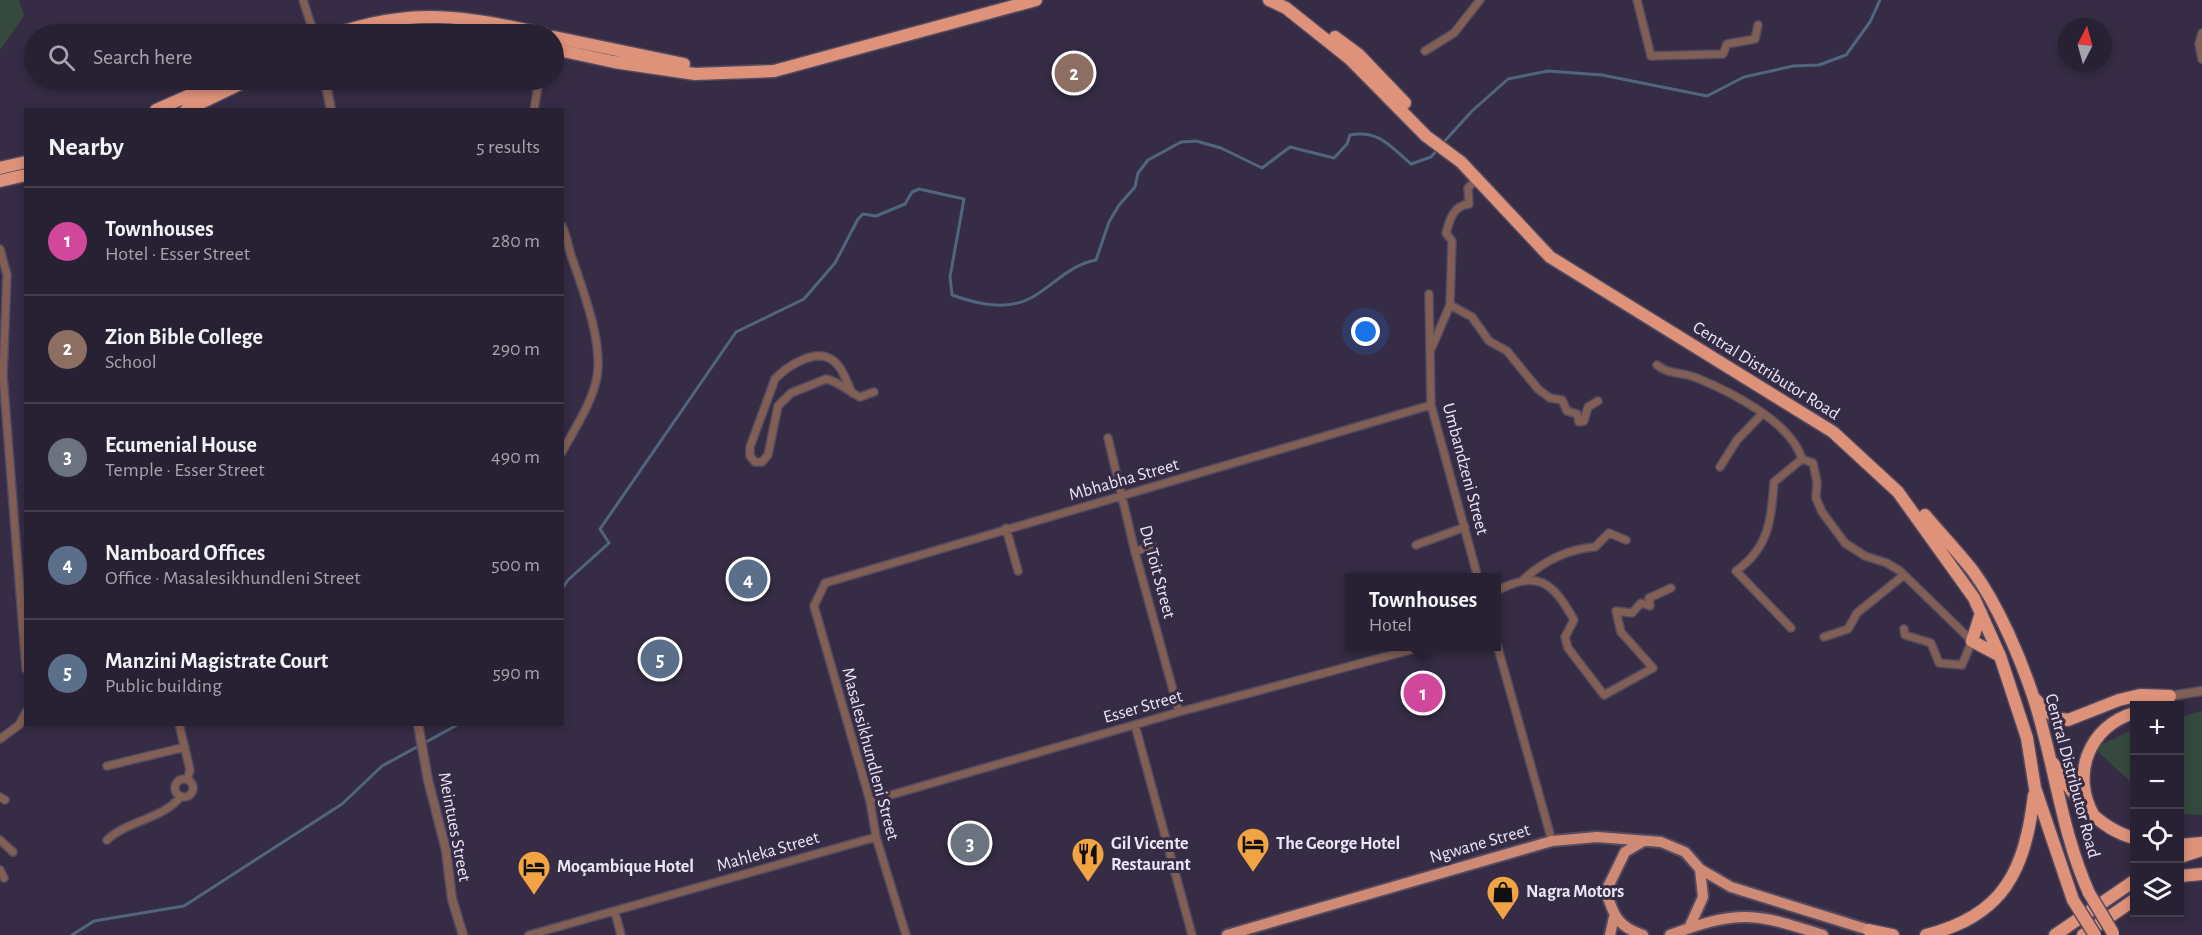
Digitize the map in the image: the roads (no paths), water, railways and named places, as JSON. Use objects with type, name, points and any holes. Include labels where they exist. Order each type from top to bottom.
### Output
[{"type":"highway","points":[[564,39],[696,66],[768,64],[1010,0]]},
{"type":"highway","points":[[564,50],[614,62],[695,75],[774,71],[1035,0]]},
{"type":"highway","name":"Central Distributor Road","points":[[1269,0],[1286,3],[1429,133],[1500,190],[1553,250],[1838,429],[1902,487],[1974,573],[2002,622],[2034,698],[2074,860],[2089,893],[2114,934]]},
{"type":"highway","points":[[373,24],[399,17],[441,15],[501,24]]},
{"type":"highway","points":[[420,24],[448,24]]},
{"type":"highway","points":[[161,108],[201,90]]},
{"type":"highway","points":[[190,108],[227,90]]},
{"type":"highway","name":"Central Distributor Road","points":[[1462,159],[1477,179],[1550,257],[1833,432],[1898,492],[1962,579],[1981,613],[2000,656],[2027,738],[2034,788],[2073,900],[2095,935]]},
{"type":"highway","points":[[0,168],[24,162]]},
{"type":"highway","points":[[0,181],[24,175]]},
{"type":"highway","points":[[1981,613],[1972,641],[2000,656]]},
{"type":"highway","points":[[2034,698],[2055,718],[2068,720],[2119,700],[2140,695],[2170,696]]},
{"type":"highway","points":[[2161,701],[2170,696]]},
{"type":"highway","points":[[2094,816],[2085,793],[2088,751],[2094,740],[2112,721],[2130,714]]},
{"type":"highway","points":[[2049,757],[2080,802],[2094,816],[2108,826],[2130,836]]},
{"type":"highway","points":[[1926,935],[1969,921],[2005,891],[2030,834],[2034,788]]},
{"type":"highway","points":[[2184,845],[2202,843]]},
{"type":"highway","points":[[2184,856],[2202,850]]},
{"type":"highway","points":[[2184,876],[2202,874]]},
{"type":"highway","points":[[2055,935],[2130,884]]},
{"type":"highway","points":[[2083,935],[2130,903]]},
{"type":"highway","points":[[1875,933],[1893,935]]},
{"type":"main road","name":"Ngwane Street","points":[[1227,935],[1244,933],[1552,841],[1597,837],[1661,842],[1676,847],[1685,852],[1700,869],[1731,888],[1875,933]]},
{"type":"main road","points":[[1642,842],[1625,852],[1606,891],[1614,917],[1620,925],[1643,935]]},
{"type":"main road","points":[[1689,928],[1703,897],[1700,869]]},
{"type":"main road","points":[[1670,935],[1689,928],[1748,915],[1783,921],[1824,935]]},
{"type":"main road","points":[[1610,935],[1614,917]]},
{"type":"street","points":[[303,0],[311,24]]},
{"type":"street","points":[[1425,51],[1454,33],[1480,0]]},
{"type":"street","points":[[1637,0],[1651,56],[1723,54],[1727,44],[1755,39],[1758,26]]},
{"type":"street","points":[[2202,33],[2199,44],[2202,59]]},
{"type":"street","points":[[327,90],[331,108]]},
{"type":"street","points":[[534,108],[537,90]]},
{"type":"street","points":[[1431,350],[1450,305],[1452,242],[1446,233],[1450,217],[1455,210],[1469,204],[1468,188],[1477,179]]},
{"type":"street","points":[[564,230],[582,285],[599,362],[593,392],[564,448]]},
{"type":"street","points":[[0,249],[7,275],[3,375],[24,643]]},
{"type":"street","points":[[564,262],[572,260]]},
{"type":"street","name":"Umbandzeni Street","points":[[1429,294],[1431,405],[1477,573]]},
{"type":"street","points":[[1450,305],[1472,317],[1489,341],[1507,351],[1538,389],[1550,398],[1562,400],[1568,411],[1577,414],[1578,422],[1587,422],[1588,407],[1598,401]]},
{"type":"street","points":[[852,393],[843,372],[830,358],[818,356],[782,371],[775,379],[750,447],[750,456],[755,462],[762,462],[768,455],[778,406],[785,397],[821,380],[832,380],[852,393],[860,397],[874,392]]},
{"type":"street","points":[[1657,365],[1663,370],[1696,377],[1734,395],[1789,435],[1799,449],[1802,459]]},
{"type":"street","name":"Mbhabha Street","points":[[825,583],[1431,405]]},
{"type":"street","points":[[1720,467],[1737,440],[1762,414]]},
{"type":"street","name":"Du Toit Street","points":[[1108,438],[1135,552],[1179,712]]},
{"type":"street","points":[[1802,459],[1813,463],[1817,482],[1816,498],[1822,512],[1845,543],[1852,549],[1887,563],[1904,575],[1972,641],[1962,664],[1939,663],[1931,643],[1905,635],[1904,629]]},
{"type":"street","points":[[1791,628],[1736,571],[1754,559],[1769,528],[1774,482],[1802,459]]},
{"type":"street","points":[[1416,545],[1464,527]]},
{"type":"street","points":[[1006,528],[1018,572]]},
{"type":"street","points":[[1522,581],[1534,570],[1574,549],[1596,547],[1609,533],[1626,540]]},
{"type":"street","points":[[1135,552],[1152,546]]},
{"type":"street","points":[[1824,638],[1848,629],[1857,613],[1904,575]]},
{"type":"street","points":[[1501,589],[1522,581],[1542,580],[1553,588],[1574,620],[1565,636],[1568,648],[1604,695],[1653,668],[1621,632],[1616,611],[1632,613],[1641,603],[1650,606],[1649,598],[1671,588]]},
{"type":"street","name":"Masalesikhundleni Street","points":[[825,583],[814,606],[870,801],[876,837],[906,935]]},
{"type":"street","name":"Esser Street","points":[[870,801],[1179,712],[1406,651]]},
{"type":"street","points":[[1500,651],[1552,841]]},
{"type":"street","points":[[2170,696],[2202,691]]},
{"type":"street","points":[[0,739],[19,725],[24,716]]},
{"type":"street","points":[[1135,725],[1192,935]]},
{"type":"street","points":[[180,726],[190,770],[187,780]]},
{"type":"street","name":"Meintues Street","points":[[418,726],[428,780],[446,850],[452,899],[463,935]]},
{"type":"street","points":[[107,766],[185,747]]},
{"type":"street","points":[[183,779],[187,780],[193,787],[192,791],[185,797],[177,794],[176,785],[183,779]]},
{"type":"street","points":[[107,840],[133,822],[173,806],[181,796]]},
{"type":"street","name":"Mahleka Street","points":[[529,935],[876,837]]},
{"type":"street","points":[[0,840],[13,852]]},
{"type":"street","points":[[0,870],[4,878]]},
{"type":"street","points":[[615,912],[621,935]]},
{"type":"waterway","points":[[1443,143],[1472,111],[1508,79],[1548,71],[1602,75],[1707,96],[1744,77],[1793,66],[1819,65],[1846,55],[1870,22],[1880,0]]},
{"type":"waterway","points":[[564,586],[609,543],[600,529],[736,332],[804,299],[835,263],[858,219],[863,214],[876,216],[905,204],[912,192],[919,189],[964,199],[950,277],[952,295],[991,305],[1012,304],[1031,298],[1078,266],[1096,260],[1109,222],[1119,205],[1135,187],[1138,173],[1148,160],[1181,142],[1196,141],[1221,148],[1262,168],[1290,147],[1334,158],[1347,144],[1350,135],[1377,137],[1411,164],[1431,157],[1439,148]]},
{"type":"waterway","points":[[72,935],[94,921],[184,906],[342,804],[382,766],[455,726]]},
{"type":"place","name":"Zion Bible College","points":[[1074,73]]},
{"type":"place","name":"Namboard Offices","points":[[748,579]]},
{"type":"place","name":"Manzini Magistrate Court","points":[[660,659]]},
{"type":"place","name":"Townhouses","points":[[1423,693]]},
{"type":"place","name":"Ecumenial House","points":[[970,843]]},
{"type":"place","name":"The George Hotel","points":[[1253,873]]},
{"type":"place","name":"Gil Vicente Restaurant","points":[[1088,883]]},
{"type":"place","name":"Moçambique Hotel","points":[[534,896]]},
{"type":"place","name":"Nagra Motors","points":[[1503,921]]}]
